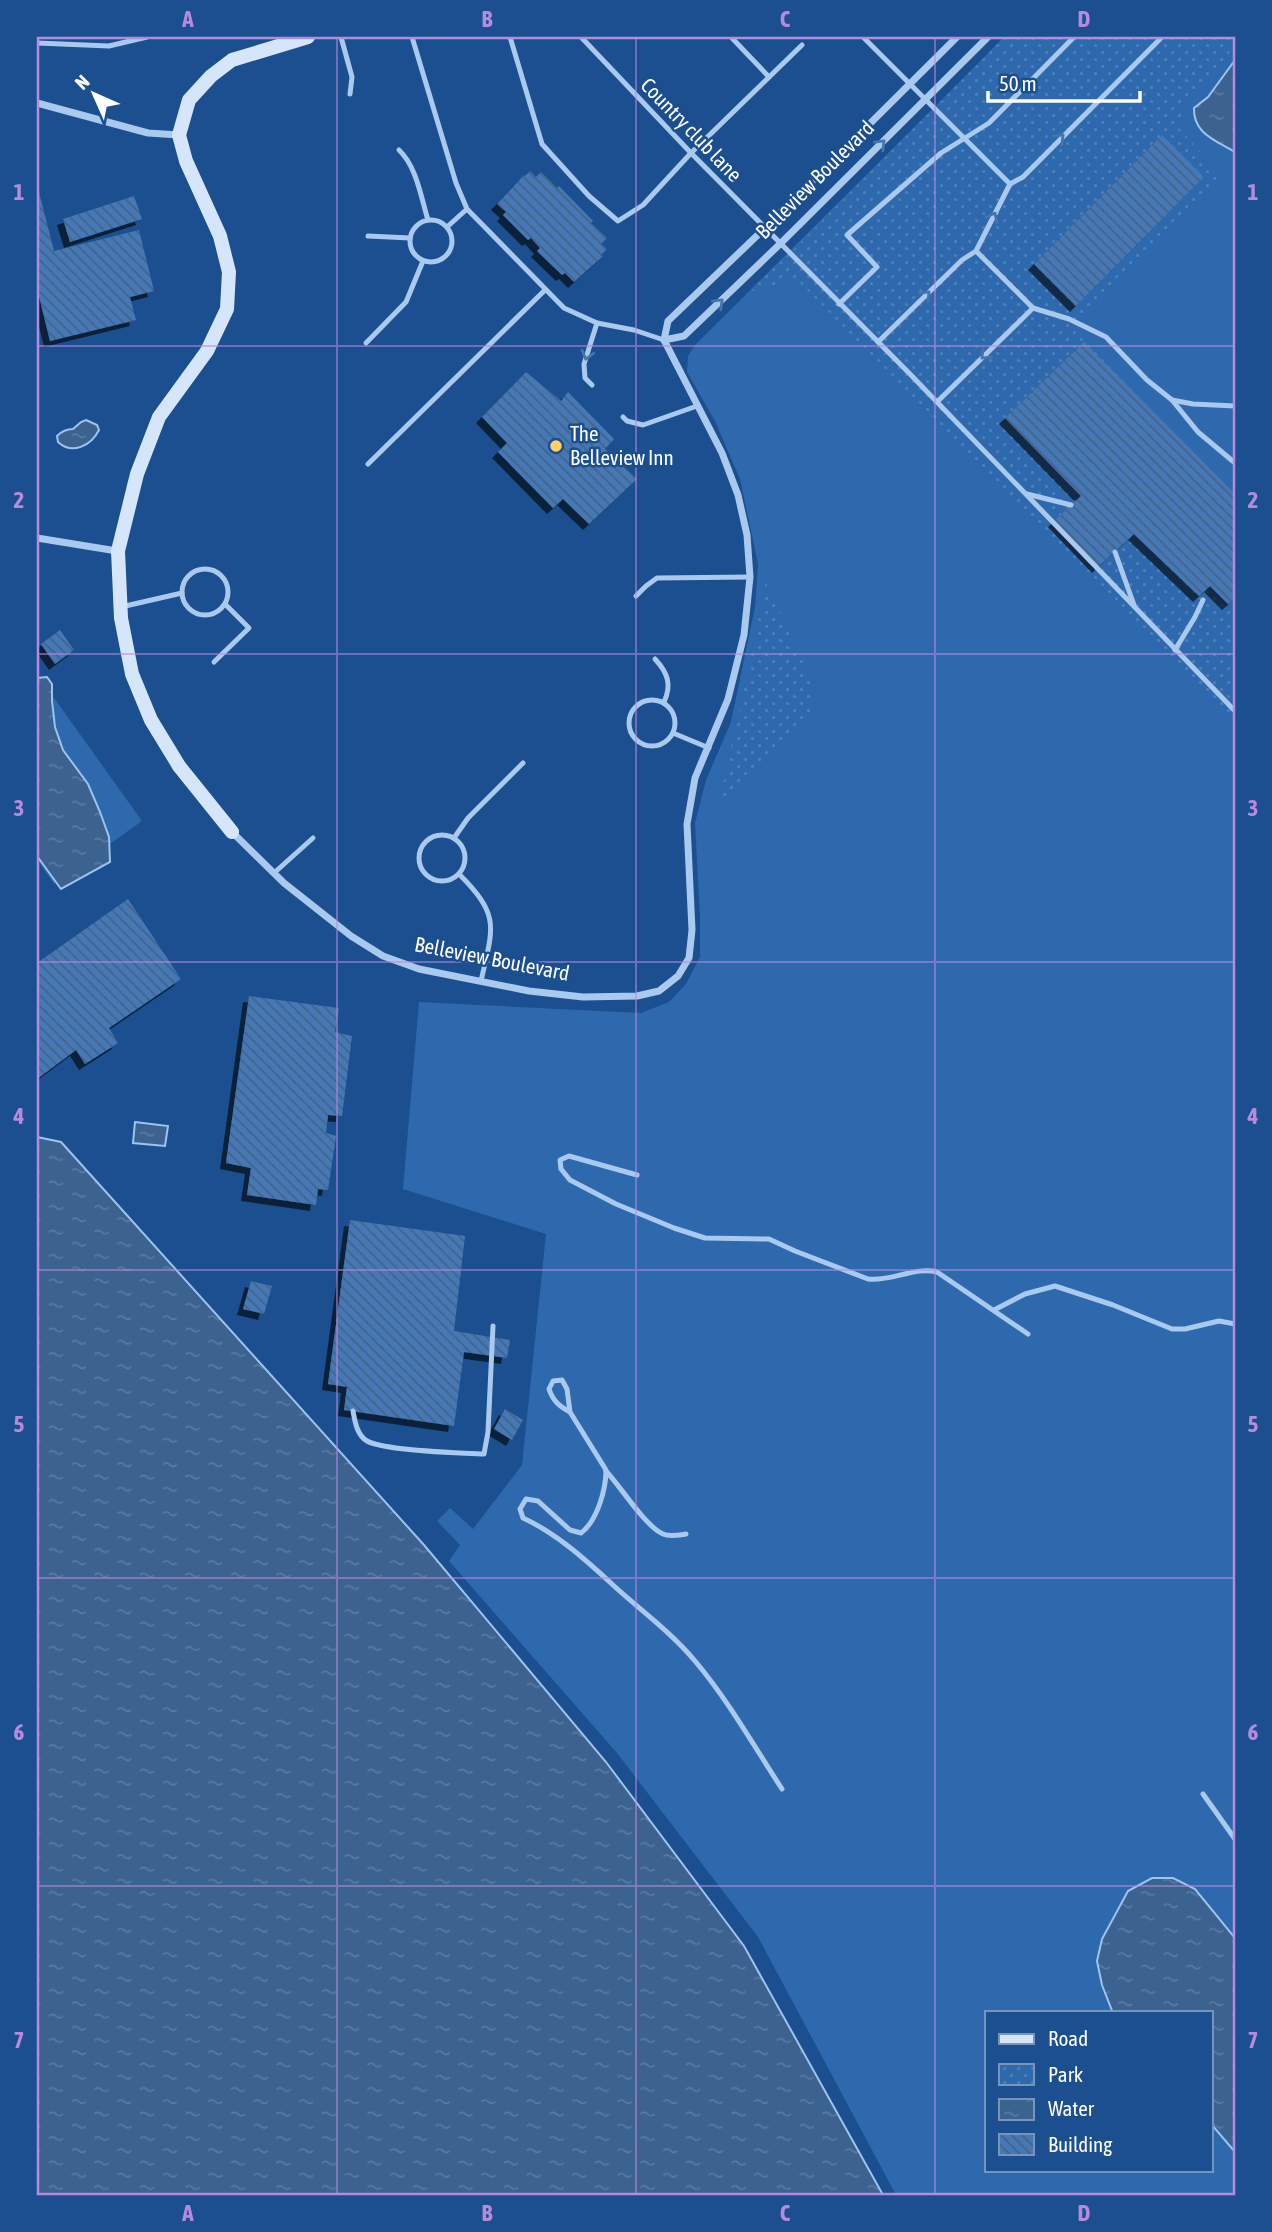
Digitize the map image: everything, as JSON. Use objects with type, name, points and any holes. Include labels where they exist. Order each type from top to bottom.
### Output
[{"type":"street","points":[[37,103],[148,133],[180,135],[189,100],[211,76],[232,60],[307,37]]},
{"type":"street","name":"Belleview Boulevard","points":[[180,135],[186,161],[220,236],[229,272],[227,309],[207,351],[159,417],[137,474],[118,551],[121,607],[132,674],[151,720],[179,766],[232,832],[318,912],[383,956],[419,969],[529,990],[583,997],[637,996],[659,991],[678,976],[690,958],[692,930],[687,824],[695,779],[728,699],[744,635],[750,577],[747,535],[738,495],[722,453],[664,340],[668,321],[957,37]]},
{"type":"street","name":"Belleview Boulevard","points":[[664,340],[684,336],[988,37]]},
{"type":"street","points":[[37,538],[118,551]]},
{"type":"lane","points":[[37,43],[109,46],[147,37]]},
{"type":"lane","points":[[341,37],[352,78],[350,94]]},
{"type":"lane","points":[[412,37],[456,183],[467,209],[564,308],[597,323],[634,330],[664,340]]},
{"type":"lane","points":[[510,37],[542,144],[589,196],[618,221],[643,205],[691,153],[802,45]]},
{"type":"lane","name":"Country club lane","points":[[581,37],[1235,711]]},
{"type":"lane","points":[[731,37],[769,77]]},
{"type":"lane","points":[[863,37],[1010,184]]},
{"type":"lane","points":[[839,304],[877,267],[847,236],[941,153],[989,123],[1074,37]]},
{"type":"lane","points":[[878,342],[961,260],[976,251],[1010,184],[1023,177],[1162,37]]},
{"type":"lane","points":[[399,150],[411,168],[428,220]]},
{"type":"lane","points":[[447,227],[467,209]]},
{"type":"lane","points":[[428,220],[435,220],[447,227],[452,240],[448,254],[437,262],[423,261],[413,251],[411,238],[416,226],[428,220]]},
{"type":"lane","points":[[368,236],[411,238]]},
{"type":"lane","points":[[976,251],[1033,308],[1069,319],[1106,337],[1147,380],[1172,400],[1198,432],[1235,463]]},
{"type":"lane","points":[[366,343],[406,302],[423,261]]},
{"type":"lane","points":[[368,464],[544,290]]},
{"type":"lane","points":[[937,402],[1033,308]]},
{"type":"lane","points":[[592,385],[585,378],[584,364],[597,323]]},
{"type":"lane","points":[[1172,400],[1235,406]]},
{"type":"lane","points":[[623,417],[627,421],[643,425],[697,406]]},
{"type":"lane","points":[[1025,494],[1071,505]]},
{"type":"lane","points":[[1115,552],[1135,608]]},
{"type":"lane","points":[[208,569],[215,571],[226,582],[228,590],[225,604],[214,613],[199,615],[187,607],[182,593],[183,585],[192,573],[208,569]]},
{"type":"lane","points":[[636,596],[657,579],[750,577]]},
{"type":"lane","points":[[121,607],[182,593]]},
{"type":"lane","points":[[1175,650],[1202,600]]},
{"type":"lane","points":[[214,662],[249,628],[225,604]]},
{"type":"lane","points":[[655,660],[668,677],[670,685],[664,702]]},
{"type":"lane","points":[[656,699],[664,702],[673,712],[673,733],[663,743],[648,746],[635,739],[628,726],[631,711],[642,701],[656,699]]},
{"type":"lane","points":[[673,733],[709,748]]},
{"type":"lane","points":[[454,838],[468,818],[523,763]]},
{"type":"lane","points":[[439,835],[454,838],[460,842],[466,855],[463,869],[445,881],[430,878],[424,872],[419,858],[425,843],[439,835]]},
{"type":"lane","points":[[274,873],[313,838]]},
{"type":"lane","points":[[459,874],[478,893],[490,913],[491,937],[481,981]]},
{"type":"lane","points":[[637,1175],[569,1156],[559,1160],[561,1169],[570,1180],[616,1204],[705,1238],[769,1239],[868,1279],[880,1280],[928,1269],[937,1272],[1028,1334]]},
{"type":"lane","points":[[994,1310],[1025,1294],[1055,1286],[1113,1305],[1172,1329],[1201,1327],[1219,1321],[1235,1324]]},
{"type":"lane","points":[[353,1411],[356,1427],[366,1441],[391,1447],[484,1454],[488,1432],[493,1326]]},
{"type":"lane","points":[[570,1412],[553,1399],[549,1389],[553,1381],[562,1380],[567,1389],[570,1412],[606,1471],[638,1511],[662,1534],[686,1534]]},
{"type":"lane","points":[[606,1471],[606,1480],[594,1516],[588,1528],[581,1533],[570,1530],[538,1501],[526,1499],[520,1509],[523,1518],[535,1523],[585,1559],[650,1616],[693,1659],[712,1683],[782,1789]]},
{"type":"lane","points":[[1203,1794],[1235,1839]]},
{"type":"green space","points":[[1004,37],[1235,37],[1235,45],[1210,79],[1188,100],[1185,120],[1178,127],[1226,179],[1074,330],[1235,496],[1235,722],[797,280],[753,291],[751,289]]},
{"type":"green space","points":[[1005,37],[1235,37],[1235,2195],[896,2195],[758,1937],[617,1753],[449,1561],[460,1545],[437,1521],[450,1508],[473,1529],[522,1465],[546,1234],[403,1189],[419,1002],[641,1013],[669,1002],[686,984],[700,957],[695,823],[706,780],[731,722],[755,607],[758,564],[740,479],[715,421],[687,372],[688,356],[695,345]]},
{"type":"green space","points":[[765,581],[810,677],[814,709],[718,808],[755,639]]},
{"type":"green space","points":[[37,674],[142,821],[54,884],[37,859]]},
{"type":"water","points":[[1235,60],[1233,151],[1201,130],[1194,108],[1208,97]]},
{"type":"water","points":[[86,420],[97,425],[99,430],[86,444],[69,448],[58,442],[57,436]]},
{"type":"water","points":[[47,677],[52,684],[55,727],[63,750],[88,784],[109,837],[110,862],[61,889],[37,856],[37,678]]},
{"type":"water","points":[[135,1122],[168,1126],[165,1146],[133,1143]]},
{"type":"water","points":[[37,1137],[61,1142],[424,1545],[606,1762],[744,1946],[883,2195],[37,2195]]},
{"type":"water","points":[[1152,1878],[1173,1878],[1195,1889],[1235,1938],[1235,2152],[1212,2125],[1212,2011],[1112,2011],[1102,1985],[1097,1961],[1102,1939],[1128,1891]]},
{"type":"building","points":[[1162,135],[1204,177],[1076,306],[1034,264]]},
{"type":"building","points":[[530,171],[536,177],[541,172],[557,188],[559,186],[607,238],[601,244],[607,249],[601,255],[603,256],[574,282],[565,273],[562,275],[537,251],[540,248],[503,215],[506,212],[497,204]]},
{"type":"building","points":[[37,184],[54,251],[139,230],[154,291],[130,297],[136,320],[50,341],[37,288]]},
{"type":"building","points":[[134,196],[142,219],[70,242],[63,219]]},
{"type":"building","points":[[1084,342],[1235,494],[1235,598],[1228,604],[1210,586],[1199,596],[1134,534],[1098,567],[1054,521],[1081,496],[1005,418]]},
{"type":"building","name":"The Belleview Inn","points":[[526,372],[561,401],[568,392],[614,439],[605,449],[637,479],[589,524],[563,499],[553,508],[498,452],[507,443],[482,417]]},
{"type":"building","points":[[60,630],[74,650],[55,664],[41,644]]},
{"type":"building","points":[[128,899],[181,979],[109,1028],[118,1043],[85,1064],[76,1050],[37,1079],[37,963]]},
{"type":"building","points":[[249,996],[339,1008],[335,1032],[352,1036],[342,1116],[328,1115],[326,1133],[336,1136],[328,1190],[318,1189],[316,1205],[247,1195],[251,1168],[226,1163]]},
{"type":"building","points":[[350,1220],[465,1236],[454,1331],[510,1340],[507,1358],[464,1352],[454,1426],[344,1410],[347,1387],[328,1384]]},
{"type":"building","points":[[251,1281],[272,1286],[264,1314],[243,1309]]},
{"type":"building","points":[[505,1409],[523,1420],[512,1440],[494,1429]]},
{"type":"place","name":"The Belleview Inn","points":[[556,446]]}]
